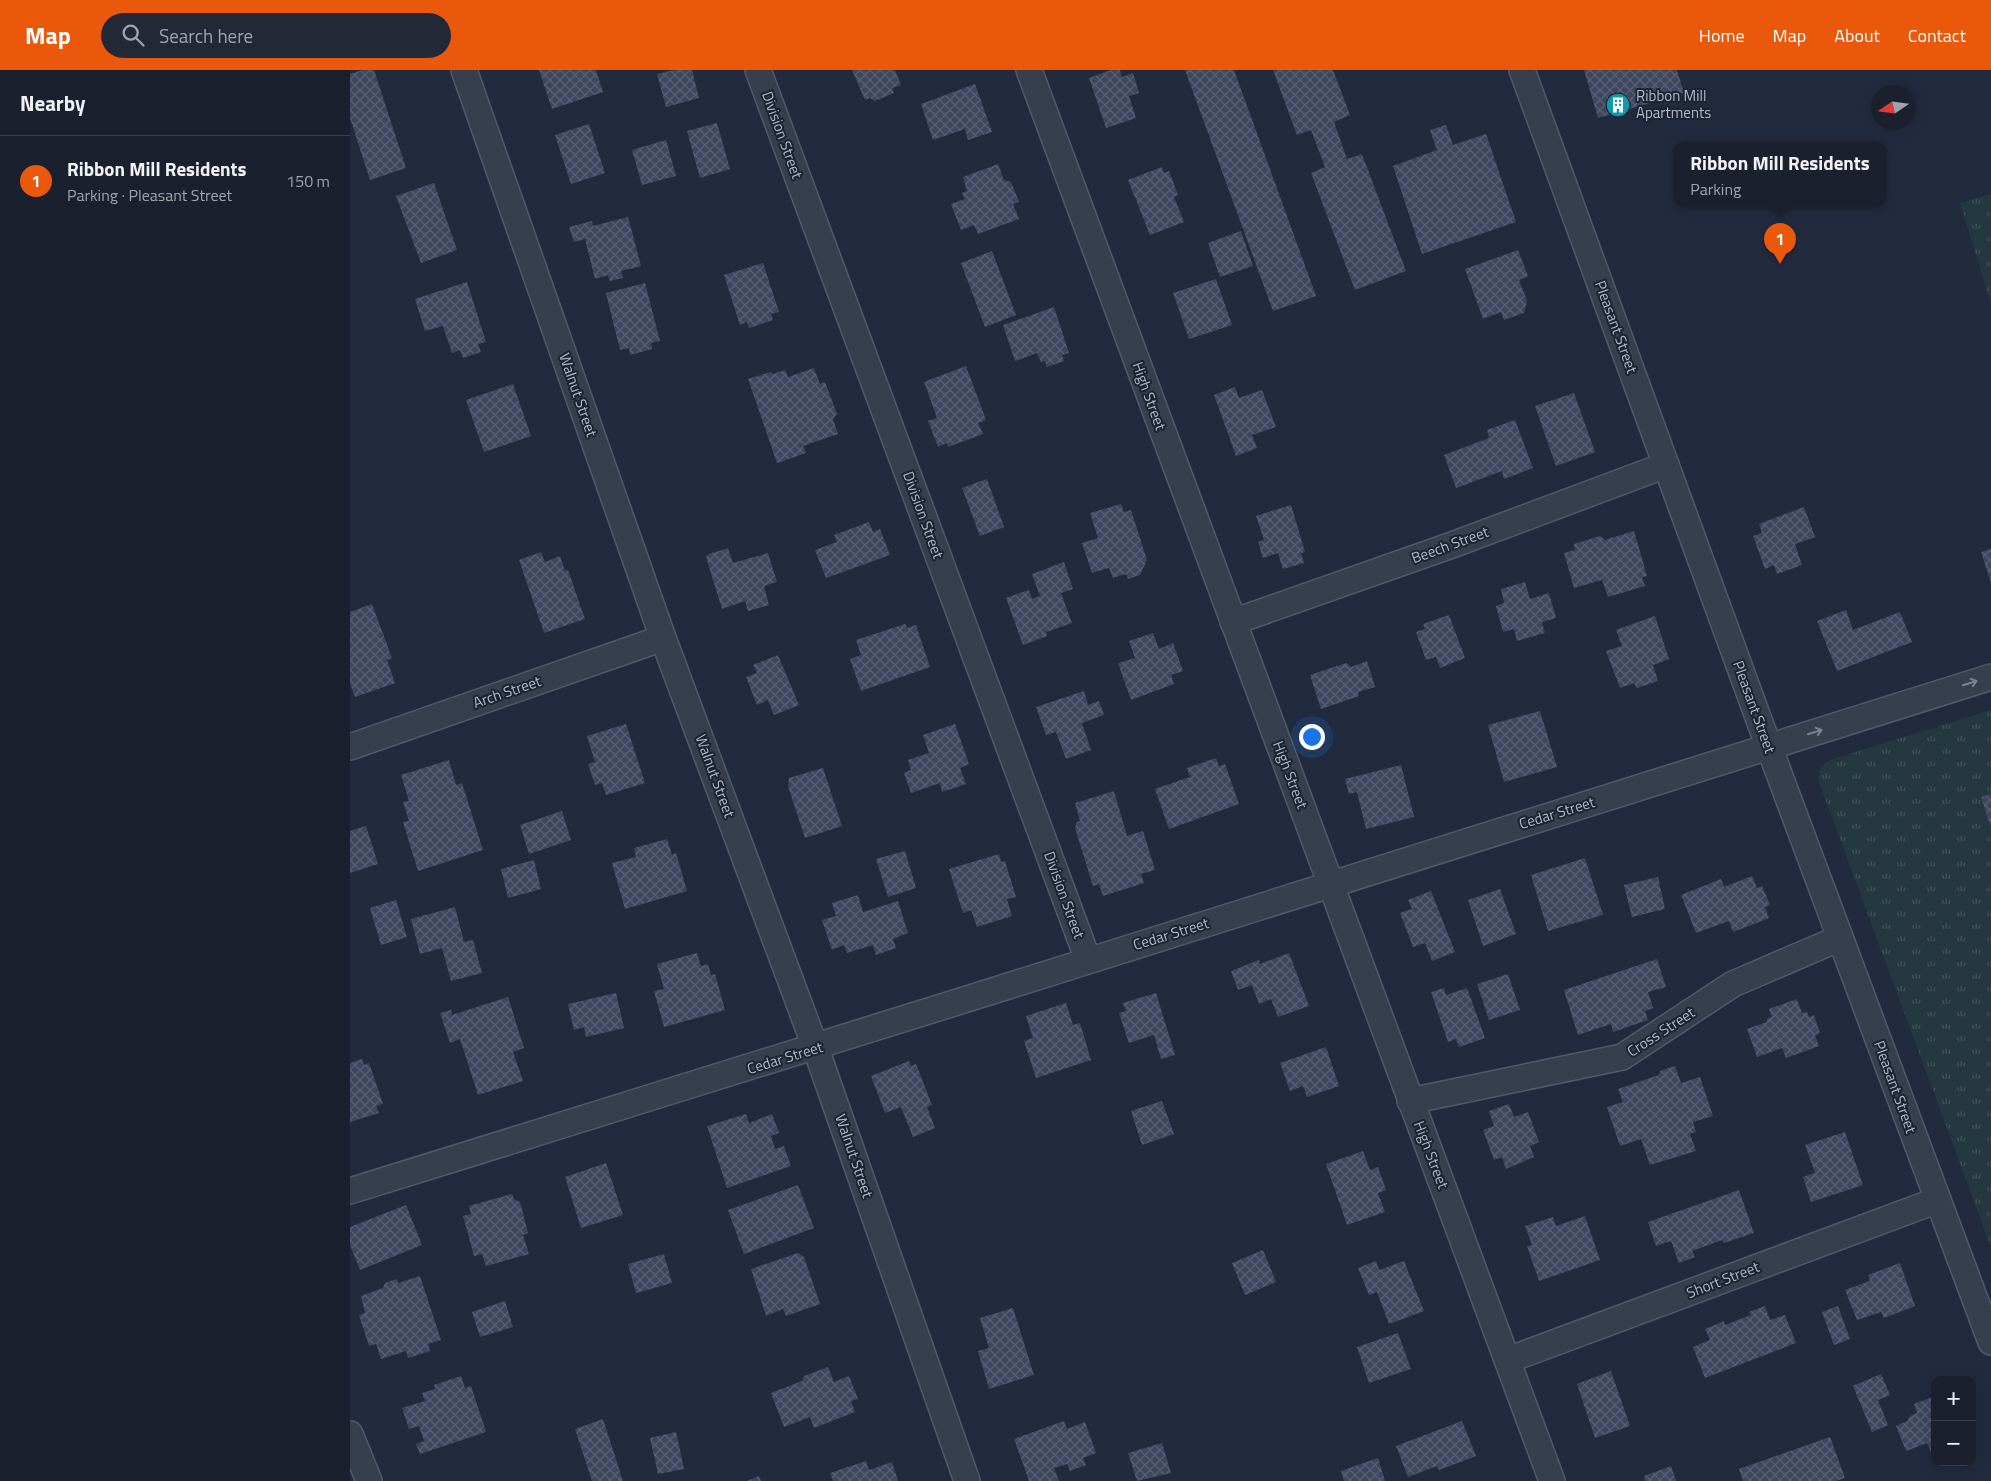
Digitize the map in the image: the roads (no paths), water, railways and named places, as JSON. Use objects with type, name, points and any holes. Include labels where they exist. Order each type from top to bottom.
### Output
[{"type":"street","name":"Walnut Street","points":[[464,70],[663,638],[816,1048],[967,1481]]},
{"type":"street","name":"Division Street","points":[[758,70],[1088,960]]},
{"type":"street","name":"High Street","points":[[1029,70],[1552,1481]]},
{"type":"street","name":"Pleasant Street","points":[[1522,70],[1768,746],[1991,1342]]},
{"type":"street","name":"Beech Street","points":[[1233,622],[1452,545],[1666,465]]},
{"type":"street","name":"Arch Street","points":[[350,747],[663,638]]},
{"type":"street","name":"Cedar Street","points":[[350,1192],[816,1048],[1088,960],[1991,677]]},
{"type":"street","name":"Cross Street","points":[[1410,1101],[1622,1057],[1733,984],[1840,938]]},
{"type":"street","name":"Short Street","points":[[1508,1360],[1938,1200]]},
{"type":"street","points":[[350,1434],[369,1481]]},
{"type":"place","name":"Ribbon Mill Apartments","points":[[1618,105]]},
{"type":"place","name":"Ribbon Mill Residents","points":[[1780,264]]}]
